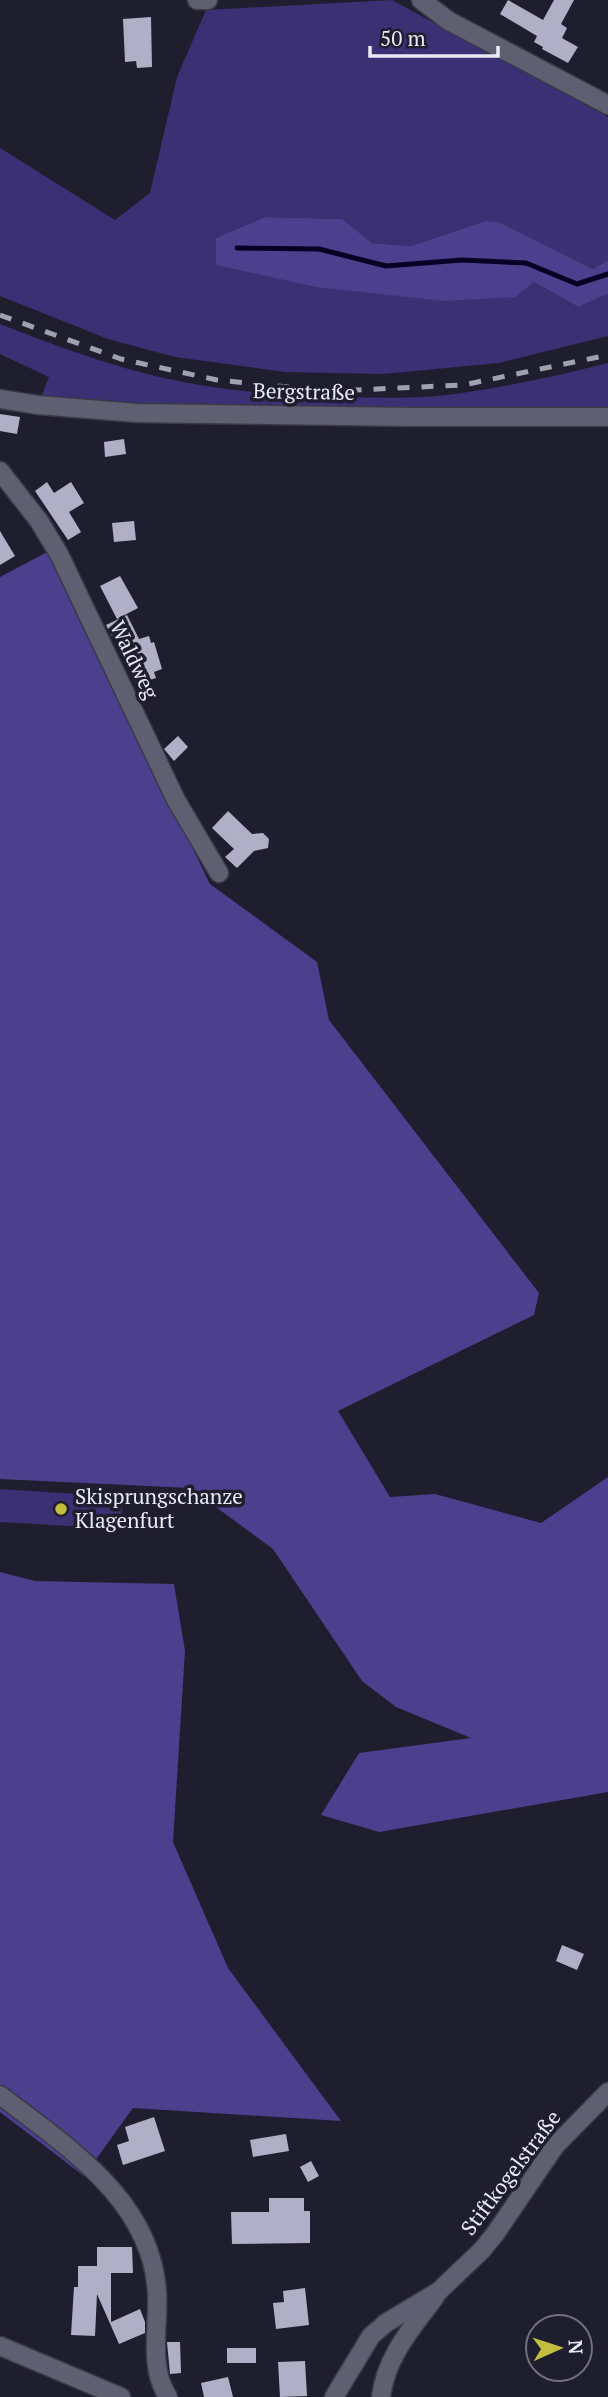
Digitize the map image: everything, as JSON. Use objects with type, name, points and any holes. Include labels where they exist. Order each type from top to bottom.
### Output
[{"type":"street","points":[[197,0],[208,0]]},
{"type":"street","points":[[421,0],[449,21],[608,105]]},
{"type":"street","name":"Bergstraße","points":[[0,399],[137,414],[608,416]]},
{"type":"street","name":"Waldweg","points":[[0,471],[39,521],[59,554],[176,800],[219,873]]},
{"type":"street","name":"Stiftkogelstraße","points":[[334,2397],[371,2336],[402,2312],[439,2291],[482,2250],[555,2146],[608,2092]]},
{"type":"street","points":[[0,2095],[78,2155],[130,2210],[142,2232],[156,2279],[156,2364],[159,2380],[168,2397]]},
{"type":"street","points":[[381,2397],[387,2368],[397,2347],[439,2291]]},
{"type":"street","points":[[0,2346],[121,2397]]},
{"type":"shaded area","points":[[392,0],[608,117],[608,260],[593,269],[499,222],[485,221],[411,246],[372,243],[341,219],[265,217],[216,238],[534,282],[578,307],[608,294],[608,336],[499,363],[383,374],[285,372],[175,357],[108,339],[0,296],[0,148],[115,220],[150,193],[177,77],[206,10]]},
{"type":"shaded area","points":[[265,217],[342,219],[372,243],[411,246],[485,221],[499,222],[593,269],[608,260],[608,294],[578,307],[534,282],[515,297],[444,301],[316,287],[216,265],[216,238]]},
{"type":"shaded area","points":[[0,324],[78,353],[152,375],[234,390],[290,395],[389,398],[448,395],[517,384],[608,363],[608,411],[140,408],[40,400],[49,377],[0,354]]},
{"type":"shaded area","points":[[49,551],[210,884],[317,962],[329,1020],[539,1293],[534,1315],[338,1411],[390,1497],[435,1494],[541,1523],[608,1477],[608,1792],[379,1832],[321,1815],[359,1753],[471,1738],[396,1707],[362,1681],[273,1549],[190,1488],[0,1479],[0,577]]},
{"type":"shaded area","name":"Skisprungschanze Klagenfurt","points":[[0,1489],[123,1497],[121,1529],[0,1522]]},
{"type":"shaded area","points":[[0,1572],[35,1581],[174,1584],[185,1651],[173,1842],[228,1968],[341,2121],[133,2108],[84,2176],[0,2112]]},
{"type":"building","points":[[508,0],[543,20],[554,0],[574,0],[561,24],[567,28],[562,38],[578,47],[568,63],[542,49],[543,47],[534,42],[537,36],[500,14]]},
{"type":"building","points":[[151,17],[152,67],[137,68],[136,61],[125,62],[123,19]]},
{"type":"building","points":[[0,414],[20,417],[17,434],[0,431]]},
{"type":"building","points":[[124,439],[126,454],[105,457],[104,442]]},
{"type":"building","points":[[47,482],[54,493],[71,482],[84,503],[69,512],[81,532],[68,540],[35,491]]},
{"type":"building","points":[[134,521],[136,540],[114,542],[112,523]]},
{"type":"building","points":[[0,531],[15,556],[0,565]]},
{"type":"building","points":[[120,576],[138,608],[117,619],[100,586]]},
{"type":"building","points":[[127,615],[139,639],[149,636],[151,643],[154,642],[162,669],[154,672],[156,678],[136,685],[121,637],[114,640],[106,625]]},
{"type":"building","points":[[178,736],[188,747],[174,761],[164,749]]},
{"type":"building","points":[[228,811],[252,834],[263,833],[269,839],[268,848],[254,851],[237,868],[225,857],[234,849],[212,828]]},
{"type":"building","points":[[562,1945],[584,1954],[577,1970],[556,1961]]},
{"type":"building","points":[[154,2117],[165,2151],[123,2165],[117,2145],[129,2141],[125,2127]]},
{"type":"building","points":[[286,2134],[289,2151],[253,2157],[250,2140]]},
{"type":"building","points":[[311,2161],[319,2176],[308,2182],[300,2167]]},
{"type":"building","points":[[269,2198],[304,2198],[304,2211],[310,2211],[310,2243],[232,2244],[231,2212],[269,2212]]},
{"type":"building","points":[[97,2247],[132,2247],[133,2273],[111,2273],[111,2322],[140,2309],[145,2322],[145,2333],[119,2344],[97,2294],[95,2336],[71,2335],[74,2287],[78,2287],[78,2266],[97,2266]]},
{"type":"building","points":[[305,2288],[309,2325],[276,2329],[273,2303],[284,2302],[283,2291]]},
{"type":"building","points":[[167,2342],[180,2342],[181,2373],[170,2374]]},
{"type":"building","points":[[227,2348],[256,2348],[256,2363],[227,2363]]},
{"type":"building","points":[[305,2361],[307,2396],[280,2397],[278,2362]]},
{"type":"building","points":[[228,2377],[233,2397],[204,2397],[201,2383]]},
{"type":"waterway","points":[[237,248],[319,249],[386,266],[462,260],[526,263],[577,284],[608,274]]},
{"type":"railway","points":[[0,315],[121,359],[217,380],[298,388],[355,390],[463,385],[608,355]]},
{"type":"place","name":"Skisprungschanze Klagenfurt","points":[[61,1509]]}]
